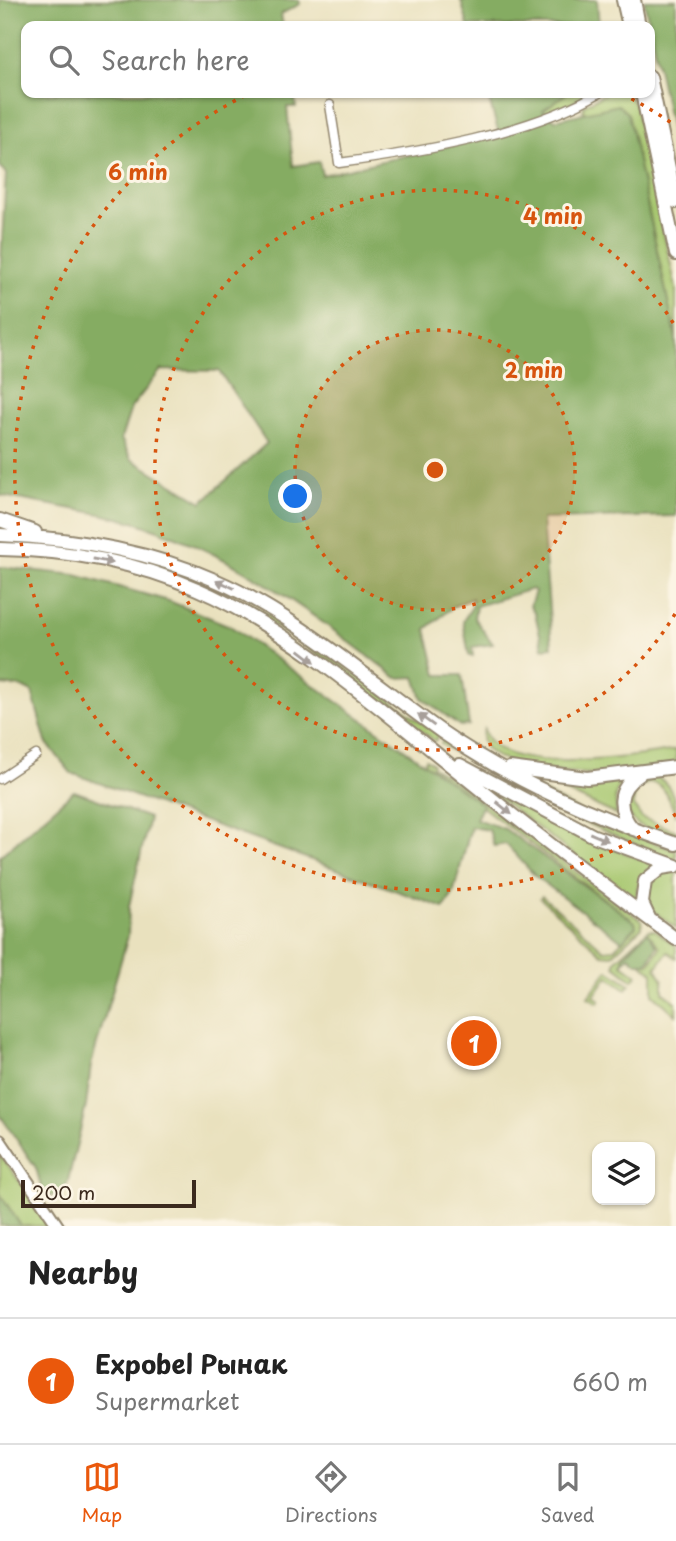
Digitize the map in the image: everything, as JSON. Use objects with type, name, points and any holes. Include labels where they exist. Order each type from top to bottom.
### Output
[{"type":"highway","points":[[623,0],[628,21]]},
{"type":"highway","points":[[634,0],[638,21]]},
{"type":"highway","points":[[638,98],[645,108]]},
{"type":"highway","points":[[643,98],[676,254]]},
{"type":"highway","points":[[654,98],[676,202]]},
{"type":"highway","points":[[0,520],[52,538]]},
{"type":"highway","points":[[0,535],[95,544],[155,559],[242,593],[271,609],[444,733],[496,764],[548,792],[634,830],[676,844]]},
{"type":"highway","points":[[0,549],[61,553],[110,562],[197,589],[246,614],[432,750],[588,876],[676,939]]},
{"type":"highway","points":[[432,750],[594,835],[675,866]]},
{"type":"highway","points":[[496,764],[587,778],[676,767]]},
{"type":"highway","points":[[634,830],[623,813],[622,794],[629,782],[643,773]]},
{"type":"highway","points":[[652,921],[642,903],[645,881],[661,868],[675,866]]},
{"type":"main road","points":[[0,1140],[61,1225]]},
{"type":"street","points":[[330,105],[339,163],[410,153],[555,116],[589,98]]},
{"type":"street","points":[[0,779],[36,755]]},
{"type":"green space","points":[[0,0],[299,0],[300,4],[281,14],[282,21],[21,21],[21,98],[295,98],[296,107],[287,107],[293,166],[319,162],[322,175],[499,134],[488,98],[560,98],[543,110],[555,120],[618,105],[628,114],[676,339],[676,516],[542,519],[552,647],[543,648],[535,613],[530,606],[535,591],[532,589],[476,606],[474,618],[493,644],[472,647],[473,656],[469,656],[463,621],[472,607],[472,598],[454,606],[426,629],[437,675],[462,675],[469,725],[460,726],[422,698],[415,677],[397,678],[269,586],[200,547],[126,520],[0,495],[0,278],[6,174],[0,166]],"holes":[[[161,370],[219,371],[267,443],[202,502],[131,459],[121,439],[131,408]]]},
{"type":"green space","points":[[461,0],[597,0],[599,21],[467,21]]},
{"type":"green space","points":[[644,0],[676,0],[676,154],[655,53],[655,21],[648,21]]},
{"type":"green space","points":[[560,98],[581,98],[548,116],[543,110]]},
{"type":"green space","points":[[597,98],[630,98],[635,105],[676,288],[676,339],[628,114],[618,105],[587,114],[583,111],[584,105]]},
{"type":"green space","points":[[0,567],[76,575],[169,601],[230,626],[483,805],[476,819],[505,829],[635,922],[636,927],[622,941],[535,876],[506,844],[494,846],[489,830],[471,827],[453,894],[444,908],[71,773],[46,742],[32,692],[22,687],[0,685]]},
{"type":"green space","points":[[248,602],[290,627],[439,735],[435,741],[298,641],[246,608]]},
{"type":"green space","points":[[484,729],[494,745],[513,755],[540,760],[602,759],[676,750],[676,763],[615,774],[575,773],[530,767],[492,754],[483,743]]},
{"type":"green space","points":[[444,738],[594,819],[676,851],[676,859],[585,823],[526,794],[441,744]]},
{"type":"green space","points":[[426,759],[433,764],[432,767],[641,920],[642,927],[612,955],[602,954],[540,898],[542,896],[604,950],[614,949],[636,927],[635,922],[424,763]]},
{"type":"green space","points":[[654,776],[665,783],[672,793],[676,816],[663,789],[652,783],[635,791],[633,805],[642,818],[676,831],[676,838],[639,825],[626,808],[626,800],[633,787]]},
{"type":"green space","points":[[534,777],[586,784],[621,781],[615,796],[617,815]]},
{"type":"green space","points":[[479,783],[568,830],[656,865],[646,872],[640,881],[638,904]]},
{"type":"green space","points":[[74,791],[149,818],[129,906],[128,936],[91,1065],[86,1106],[67,1185],[61,1192],[49,1197],[42,1190],[36,1168],[0,1115],[0,856]]},
{"type":"green space","points":[[676,872],[676,928],[649,906],[647,899],[647,892],[658,874]]},
{"type":"green space","points":[[649,930],[655,930],[676,946],[676,958],[668,952],[656,968],[663,980],[663,992],[676,1002],[676,1015],[653,994],[653,973],[641,963],[650,963],[660,947],[647,932],[622,964],[637,975],[633,980],[615,966],[615,961]]},
{"type":"green space","points":[[647,932],[657,946],[647,963],[637,963],[629,956],[622,964],[624,956]]},
{"type":"green space","points":[[608,970],[630,984],[626,989],[608,976],[594,996],[600,1000],[598,1003],[588,997]]},
{"type":"green space","points":[[0,1154],[51,1226],[21,1226],[0,1194]]},
{"type":"green space","points":[[0,1194],[21,1226],[0,1226]]},
{"type":"place","name":"Expobel Рынак","points":[[474,1043]]}]
